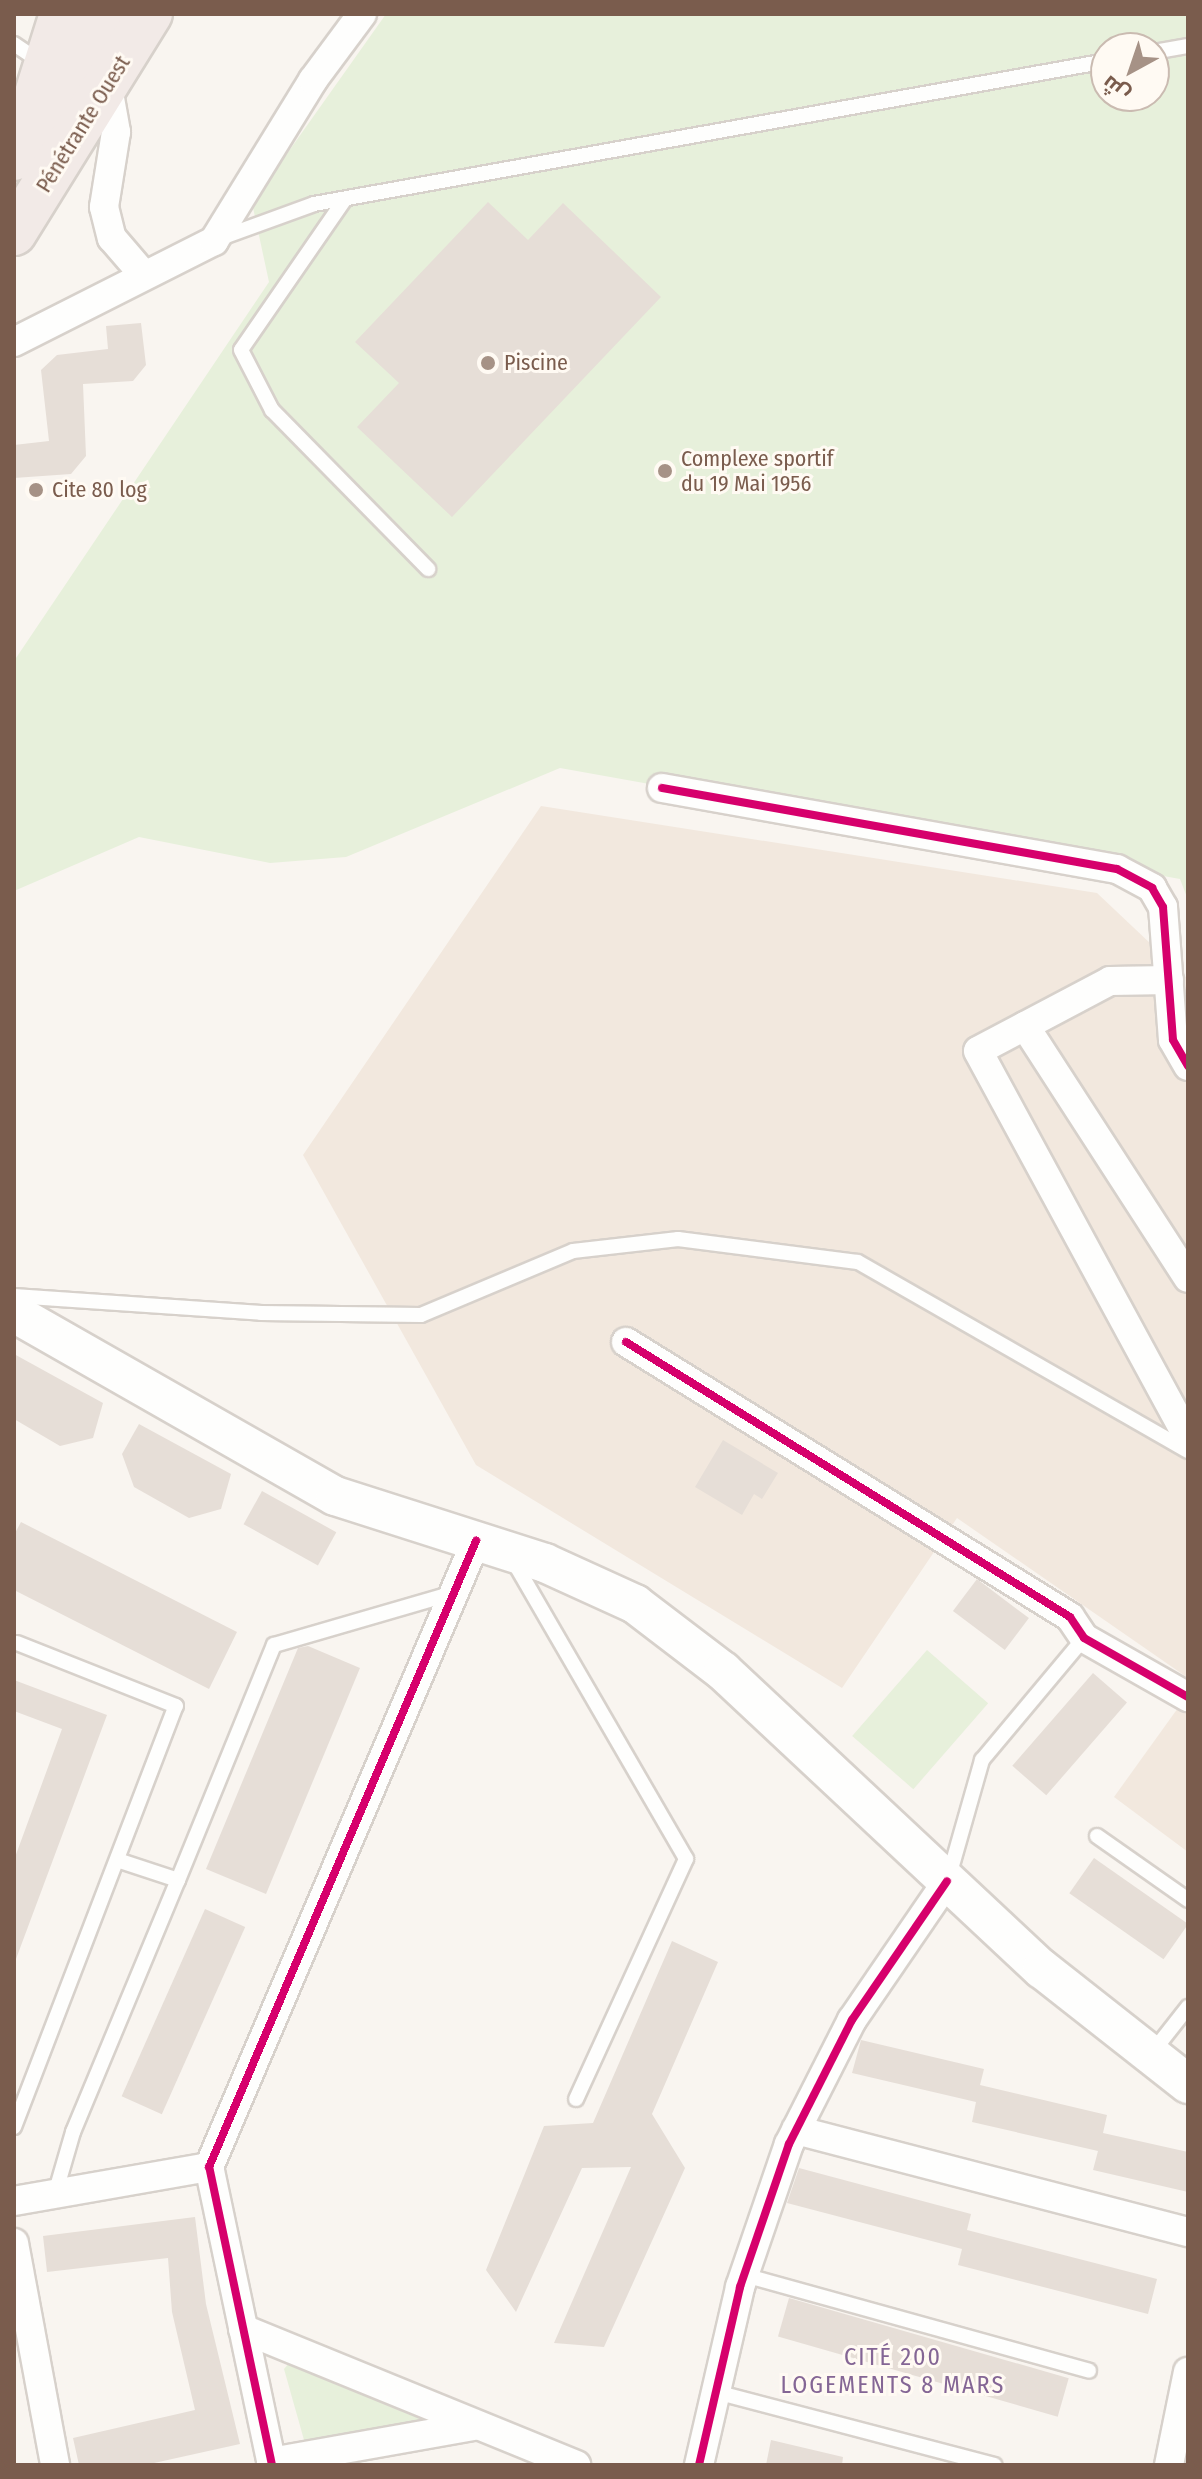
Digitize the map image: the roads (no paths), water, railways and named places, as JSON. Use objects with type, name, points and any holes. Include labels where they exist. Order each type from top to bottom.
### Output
[{"type":"highway","points":[[17,154],[30,55],[62,14]]},
{"type":"highway","name":"Pénétrante Ouest","points":[[14,233],[108,87],[139,17]]},
{"type":"highway","name":"Pénétrante Ouest","points":[[17,154],[139,17]]},
{"type":"main road","points":[[14,1313],[335,1496],[492,1546],[635,1604],[676,1633],[947,1881],[1149,2056],[1188,2084]]},
{"type":"street","points":[[14,342],[143,274],[214,241],[313,80],[362,14]]},
{"type":"street","points":[[108,87],[116,132],[104,207],[112,238],[143,274]]},
{"type":"street","points":[[662,788],[1117,869],[1152,888],[1163,907],[1173,1040],[1188,1066]]},
{"type":"street","points":[[1169,980],[1110,981],[978,1051],[1188,1438]]},
{"type":"street","points":[[1025,1026],[1188,1278]]},
{"type":"street","points":[[626,1342],[1070,1617],[1084,1638],[1188,1697]]},
{"type":"street","points":[[478,2425],[272,2464],[209,2167],[459,1592],[492,1546]]},
{"type":"street","points":[[699,2465],[744,2275],[796,2130],[852,2020],[947,1881]]},
{"type":"street","points":[[796,2130],[1188,2232]]},
{"type":"street","points":[[14,2201],[209,2167]]},
{"type":"street","points":[[14,2243],[55,2465]]},
{"type":"street","points":[[243,2329],[576,2465]]},
{"type":"street","points":[[1169,2465],[1188,2372]]},
{"type":"lane","points":[[214,241],[345,199],[1090,64]]},
{"type":"lane","points":[[345,199],[241,350],[272,410],[428,569]]},
{"type":"lane","points":[[14,1296],[261,1313],[421,1315],[573,1251],[678,1239],[843,1260],[858,1262],[1188,1451]]},
{"type":"lane","points":[[492,1546],[686,1859],[576,2099]]},
{"type":"lane","points":[[55,2194],[73,2132],[274,1645],[459,1592]]},
{"type":"lane","points":[[947,1881],[982,1760],[1084,1638]]},
{"type":"lane","points":[[14,2126],[176,1706],[17,1643]]},
{"type":"lane","points":[[1097,1836],[1188,1900]]},
{"type":"lane","points":[[117,1860],[178,1880]]},
{"type":"lane","points":[[1149,2056],[1188,2007]]},
{"type":"lane","points":[[744,2275],[1089,2371]]},
{"type":"lane","points":[[716,2392],[995,2465]]},
{"type":"place","name":"Piscine","points":[[488,363]]},
{"type":"place","name":"Complexe sportif du 19 Mai 1956","points":[[665,471]]},
{"type":"place","name":"Cite 80 log","points":[[36,490]]},
{"type":"district","name":"CITÉ 200 LOGEMENTS 8 MARS","points":[[893,2372]]}]
